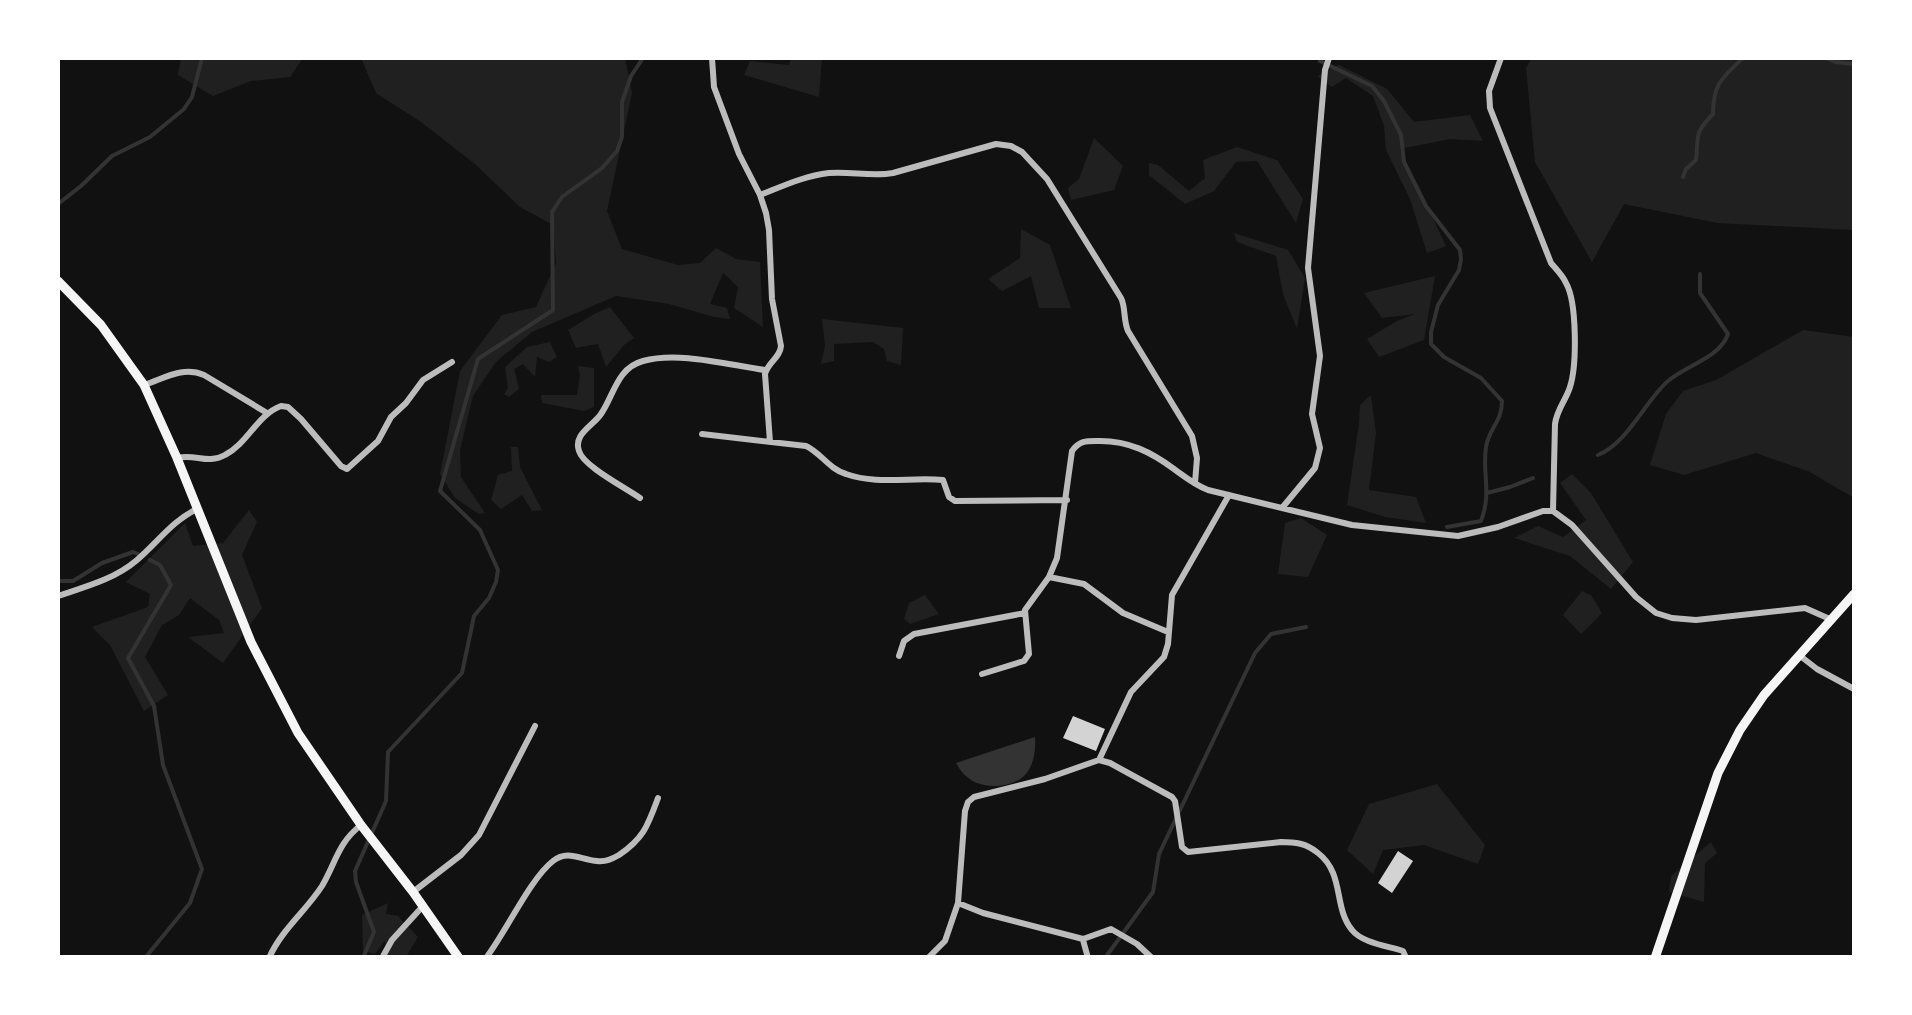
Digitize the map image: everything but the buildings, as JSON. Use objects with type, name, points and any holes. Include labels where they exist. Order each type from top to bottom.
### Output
[{"type":"main road","points":[[58,281],[110,336],[144,385],[178,458],[252,642],[298,733],[360,825],[459,958]]},
{"type":"main road","points":[[1655,958],[1728,752],[1750,714],[1854,594]]},
{"type":"street","points":[[712,58],[714,87],[739,154],[760,195],[769,230],[772,298],[782,346],[766,370],[770,442]]},
{"type":"street","points":[[1282,508],[1315,468],[1320,448],[1312,414],[1320,356],[1308,268],[1329,58]]},
{"type":"street","points":[[1500,58],[1489,92],[1490,108],[1551,263],[1568,284],[1574,318],[1575,359],[1570,388],[1555,424],[1552,511]]},
{"type":"street","points":[[760,195],[801,178],[834,172],[879,176],[996,144],[1022,152],[1047,179],[1121,298],[1128,330],[1192,436],[1197,458],[1194,484]]},
{"type":"street","points":[[640,498],[584,460],[578,450],[578,440],[603,412],[621,376],[637,363],[660,358],[766,370]]},
{"type":"street","points":[[178,458],[190,456],[209,461],[224,456],[278,406],[288,408],[347,469],[378,441],[391,417],[423,380],[452,362]]},
{"type":"street","points":[[144,385],[184,370],[194,371],[267,413]]},
{"type":"street","points":[[702,434],[806,446],[832,468],[870,480],[943,480],[949,497],[956,501],[1067,500]]},
{"type":"street","points":[[982,674],[1024,661],[1029,654],[1027,605],[1057,558],[1072,451],[1084,441],[1109,441],[1144,449],[1194,484],[1352,524],[1458,536],[1552,511],[1572,525],[1636,597],[1656,613],[1696,620],[1805,608],[1832,620]]},
{"type":"street","points":[[1099,760],[1131,692],[1164,657],[1172,596],[1229,495]]},
{"type":"street","points":[[58,596],[115,575],[136,562],[172,524],[197,509]]},
{"type":"street","points":[[1048,577],[1084,584],[1123,613],[1168,632]]},
{"type":"street","points":[[899,656],[904,641],[914,634],[1025,614]]},
{"type":"street","points":[[1800,655],[1817,670],[1854,688]]},
{"type":"street","points":[[413,892],[461,855],[479,835],[536,726]]},
{"type":"street","points":[[928,958],[945,941],[958,904],[965,811],[971,799],[1099,760],[1172,797],[1184,850],[1188,852],[1294,842],[1309,846],[1330,864],[1353,932],[1403,951],[1406,958]]},
{"type":"street","points":[[486,958],[551,862],[568,855],[601,862],[614,858],[642,837],[658,798]]},
{"type":"street","points":[[269,958],[276,941],[322,886],[342,842],[360,825]]},
{"type":"street","points":[[958,904],[1083,938],[1111,929],[1152,958]]},
{"type":"street","points":[[382,958],[392,940],[423,906]]},
{"type":"street","points":[[1083,938],[1088,958]]},
{"type":"shaded area","points":[[181,58],[303,58],[290,77],[251,81],[213,96],[178,75]]},
{"type":"shaded area","points":[[361,58],[625,58],[632,93],[607,211],[622,249],[678,265],[700,263],[716,248],[736,259],[760,262],[763,327],[734,308],[738,287],[723,273],[710,304],[727,308],[730,319],[616,296],[532,332],[496,362],[473,396],[460,450],[461,477],[485,513],[479,514],[455,498],[440,474],[460,371],[502,315],[536,307],[556,263],[553,225],[520,207],[475,164],[376,93]]},
{"type":"shaded area","points":[[791,58],[822,58],[819,97],[744,75],[750,61],[789,65]]},
{"type":"shaded area","points":[[1532,58],[1854,58],[1854,230],[1717,223],[1624,204],[1592,262],[1535,162],[1526,68]]},
{"type":"shaded area","points":[[1339,65],[1387,89],[1414,122],[1470,115],[1483,141],[1450,139],[1400,149],[1446,246],[1427,253],[1410,199],[1386,150],[1384,126],[1373,96],[1346,78],[1332,87],[1317,76]]},
{"type":"shaded area","points":[[1094,138],[1123,166],[1114,190],[1071,200],[1068,188],[1079,179]]},
{"type":"shaded area","points":[[1237,147],[1277,160],[1303,199],[1296,223],[1257,161],[1236,162],[1214,191],[1185,204],[1149,175],[1149,163],[1158,165],[1189,191],[1205,178],[1203,160]]},
{"type":"shaded area","points":[[1021,229],[1050,245],[1071,308],[1039,308],[1031,276],[1002,291],[988,279],[1020,258]]},
{"type":"shaded area","points":[[1234,233],[1288,250],[1305,278],[1297,329],[1283,294],[1276,256],[1237,242]]},
{"type":"shaded area","points":[[1435,276],[1424,340],[1379,357],[1367,339],[1415,314],[1382,318],[1364,293]]},
{"type":"shaded area","points":[[610,307],[634,338],[606,367],[598,344],[576,348],[568,330]]},
{"type":"shaded area","points":[[822,319],[903,328],[901,365],[887,361],[884,349],[873,342],[834,344],[834,361],[821,364],[825,346]]},
{"type":"shaded area","points":[[1803,330],[1854,337],[1854,498],[1810,472],[1756,453],[1684,475],[1650,465],[1666,414],[1683,391],[1716,380]]},
{"type":"shaded area","points":[[550,342],[557,357],[549,362],[537,357],[535,377],[523,364],[514,369],[519,389],[509,397],[504,394],[508,388],[505,367],[527,347]]},
{"type":"shaded area","points":[[578,366],[594,368],[594,407],[584,411],[542,403],[541,395],[577,395]]},
{"type":"shaded area","points":[[1371,395],[1376,433],[1369,490],[1416,497],[1426,523],[1385,517],[1347,505],[1360,405]]},
{"type":"shaded area","points":[[511,447],[518,447],[520,467],[542,510],[532,511],[522,495],[501,509],[491,500],[498,475],[512,471]]},
{"type":"shaded area","points":[[1572,474],[1591,493],[1633,562],[1611,589],[1570,556],[1514,538],[1538,526],[1563,537],[1586,520],[1560,483]]},
{"type":"shaded area","points":[[249,510],[257,522],[242,555],[262,608],[223,663],[188,637],[224,633],[219,620],[190,598],[179,615],[162,625],[145,657],[168,695],[144,711],[110,645],[92,627],[148,607],[150,594],[126,582],[185,523],[193,546],[223,543]]},
{"type":"shaded area","points":[[1301,518],[1327,535],[1308,577],[1278,574],[1285,523]]},
{"type":"shaded area","points":[[1582,591],[1591,595],[1602,613],[1581,634],[1563,615]]},
{"type":"shaded area","points":[[925,595],[939,614],[910,624],[904,619],[909,603]]},
{"type":"shaded area","points":[[1035,737],[1030,767],[1012,783],[979,784],[956,763]]},
{"type":"shaded area","points":[[1437,784],[1485,845],[1478,864],[1424,845],[1383,850],[1373,874],[1347,850],[1369,804]]},
{"type":"shaded area","points":[[1711,842],[1717,853],[1705,863],[1704,902],[1669,892],[1671,876]]},
{"type":"shaded area","points":[[388,903],[386,914],[398,916],[418,937],[406,957],[387,957],[385,941],[375,954],[363,951],[362,915]]},
{"type":"waterway","points":[[58,204],[112,156],[150,137],[184,109],[192,97],[202,58]]},
{"type":"waterway","points":[[363,958],[374,932],[355,871],[386,801],[388,752],[462,673],[474,616],[496,582],[498,570],[480,530],[440,491],[478,359],[553,310],[552,212],[562,197],[602,168],[617,151],[622,137],[622,102],[631,76],[643,58]]},
{"type":"waterway","points":[[1321,58],[1320,61],[1372,86],[1384,101],[1401,135],[1404,162],[1426,206],[1460,250],[1459,270],[1438,305],[1431,344],[1444,357],[1481,378],[1502,401],[1486,447],[1486,501],[1481,521],[1447,527]]},
{"type":"waterway","points":[[1683,177],[1696,160],[1698,136],[1713,114],[1717,88],[1743,58]]},
{"type":"waterway","points":[[1826,58],[1854,64]]},
{"type":"waterway","points":[[1598,455],[1618,442],[1668,381],[1724,342],[1728,334],[1700,293],[1700,274]]},
{"type":"waterway","points":[[1487,493],[1533,478]]},
{"type":"waterway","points":[[58,581],[73,581],[102,563],[133,552],[138,554]]},
{"type":"waterway","points":[[145,958],[190,903],[202,869],[163,765],[154,706],[128,658],[171,585],[160,565],[150,560]]},
{"type":"waterway","points":[[1105,958],[1153,892],[1159,854],[1255,653],[1271,634],[1306,627]]}]
